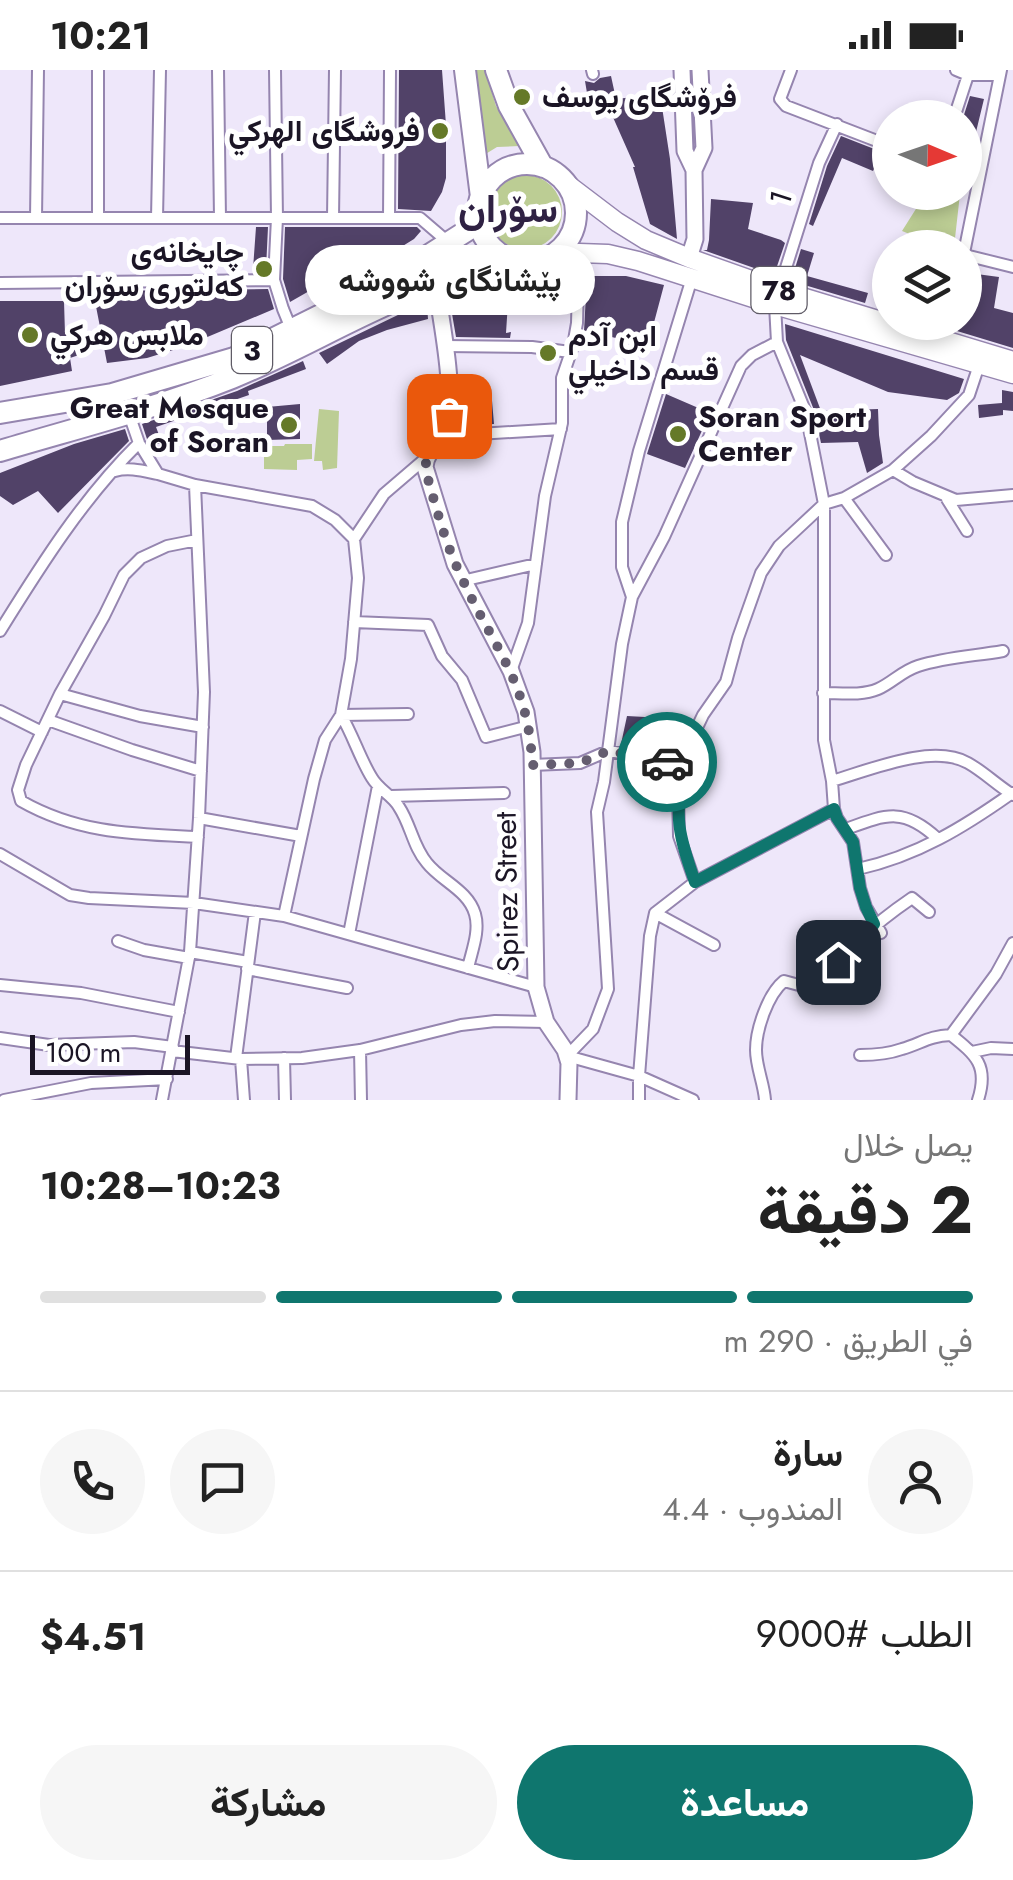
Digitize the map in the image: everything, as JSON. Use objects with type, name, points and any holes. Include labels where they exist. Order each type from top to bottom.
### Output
[{"type":"highway","points":[[465,70],[481,196]]},
{"type":"highway","points":[[496,70],[509,106],[543,167]]},
{"type":"highway","points":[[521,262],[506,258],[484,237],[478,210],[487,185],[505,170],[528,164],[543,167],[564,182],[574,200],[574,222],[566,242],[550,256]]},
{"type":"highway","name":"3","points":[[0,412],[112,394],[234,358],[385,284],[479,222]]},
{"type":"highway","name":"3","points":[[0,450],[228,379],[436,286],[550,256]]},
{"type":"highway","name":"3","points":[[0,424],[0,450]]},
{"type":"main road","points":[[682,70],[685,151],[694,170],[695,239],[689,258]]},
{"type":"main road","points":[[694,170],[704,148],[700,70]]},
{"type":"main road","name":"78","points":[[564,182],[646,240],[777,298],[981,359],[1013,374]]},
{"type":"main road","name":"78","points":[[550,256],[608,254],[692,278],[872,316]]},
{"type":"main road","points":[[426,458],[446,436],[449,416],[436,286]]},
{"type":"main road","name":"78","points":[[959,340],[981,359],[1013,361]]},
{"type":"main road","name":"Spirez Street","points":[[426,458],[437,510],[462,581],[512,671],[529,726],[536,987],[546,1022],[567,1056]]},
{"type":"main road","points":[[567,1056],[568,1100]]},
{"type":"street","points":[[36,218],[38,70]]},
{"type":"street","points":[[98,70],[98,218]]},
{"type":"street","points":[[157,218],[160,70]]},
{"type":"street","points":[[218,70],[220,218]]},
{"type":"street","points":[[275,70],[274,280],[292,330]]},
{"type":"street","points":[[333,218],[335,70]]},
{"type":"street","points":[[791,70],[780,100],[786,106],[872,139]]},
{"type":"street","points":[[956,70],[968,75],[1000,73],[968,230]]},
{"type":"street","points":[[389,218],[390,71]]},
{"type":"street","points":[[960,100],[968,75]]},
{"type":"street","name":"1","points":[[777,298],[819,163],[836,124]]},
{"type":"street","points":[[0,218],[420,218],[448,243]]},
{"type":"street","points":[[512,671],[528,623],[545,496],[561,429],[562,378],[577,324],[579,253]]},
{"type":"street","points":[[982,260],[1013,267]]},
{"type":"street","points":[[632,598],[622,567],[622,522],[639,450],[692,278]]},
{"type":"street","points":[[0,283],[274,280]]},
{"type":"street","points":[[777,298],[777,342],[806,413],[824,504],[824,740],[834,809],[853,842],[860,888],[878,928]]},
{"type":"street","points":[[693,1100],[639,1076],[567,1056],[593,1030],[608,989],[597,812],[632,598],[664,537],[741,366],[752,355],[777,342]]},
{"type":"street","points":[[445,346],[532,347],[570,352]]},
{"type":"street","points":[[695,882],[680,836],[678,794],[692,738],[726,682],[760,573],[779,546],[824,504],[844,498],[893,470],[930,436],[969,395],[981,359]]},
{"type":"street","points":[[128,412],[139,443],[158,474]]},
{"type":"street","points":[[446,436],[561,429]]},
{"type":"street","points":[[0,631],[46,557],[139,443]]},
{"type":"street","points":[[354,539],[384,494],[426,458]]},
{"type":"street","points":[[112,472],[123,469],[158,474],[194,485],[312,506],[335,520],[354,539],[358,578],[341,715],[325,740],[284,916]]},
{"type":"street","points":[[893,470],[956,500],[1013,495]]},
{"type":"street","points":[[162,1100],[189,955],[200,818],[204,692],[194,485]]},
{"type":"street","points":[[844,498],[886,554]]},
{"type":"street","points":[[947,498],[967,531]]},
{"type":"street","points":[[197,540],[167,546],[141,558],[124,574],[60,694],[18,790],[21,802],[57,820],[86,828],[198,837]]},
{"type":"street","points":[[462,581],[536,564]]},
{"type":"street","points":[[354,622],[428,625],[442,656],[462,680],[486,737],[529,726]]},
{"type":"street","points":[[823,693],[879,689],[917,666],[1003,651]]},
{"type":"street","points":[[60,694],[140,716],[202,727]]},
{"type":"street","points":[[0,712],[42,732]]},
{"type":"street","points":[[341,715],[408,714]]},
{"type":"street","points":[[341,715],[372,778],[390,796],[429,866],[470,902],[477,929],[468,968]]},
{"type":"street","points":[[48,720],[201,771]]},
{"type":"street","points":[[532,765],[580,763],[608,751],[685,767]]},
{"type":"street","points":[[832,781],[926,754],[967,762],[1012,794],[938,840],[890,862],[858,869]]},
{"type":"street","points":[[349,934],[378,786]]},
{"type":"street","points":[[390,796],[504,793]]},
{"type":"street","points":[[639,1100],[650,936],[656,913],[695,882],[834,809]]},
{"type":"street","points":[[846,829],[876,818],[901,816],[913,819],[938,840]]},
{"type":"street","points":[[200,818],[302,836]]},
{"type":"street","points":[[0,854],[70,895],[194,903],[284,916],[536,987]]},
{"type":"street","points":[[765,1100],[756,1047],[778,985],[784,981],[821,990],[838,962],[912,898],[930,912]]},
{"type":"street","points":[[244,1100],[239,1058],[254,912]]},
{"type":"street","points":[[656,913],[714,945]]},
{"type":"street","points":[[118,941],[144,950],[189,955],[347,988]]},
{"type":"street","points":[[951,1035],[996,974],[1013,943]]},
{"type":"street","points":[[0,985],[81,993],[179,1012]]},
{"type":"street","points":[[0,1038],[49,1045],[134,1042],[239,1058],[284,1058],[360,1050],[495,1020],[546,1022]]},
{"type":"street","points":[[860,1055],[880,1055],[933,1036],[951,1035],[980,1063],[983,1081],[978,1100]]},
{"type":"street","points":[[972,1052],[1013,1049]]},
{"type":"street","points":[[360,1050],[361,1100]]},
{"type":"street","points":[[284,1058],[285,1100]]},
{"type":"street","points":[[4,1100],[90,1082],[166,1079]]},
{"type":"green space","points":[[472,70],[485,70],[496,106],[520,146],[497,147],[484,155]]},
{"type":"green space","points":[[525,175],[551,186],[562,212],[551,238],[525,249],[499,238],[488,212],[499,186]]},
{"type":"green space","points":[[915,210],[958,210],[956,230],[903,230]]},
{"type":"green space","points":[[319,409],[339,411],[337,468],[323,470],[322,461],[314,461]]},
{"type":"green space","points":[[312,444],[312,459],[297,460],[297,470],[264,469],[264,446]]},
{"type":"building","points":[[399,70],[442,70],[446,178],[431,211],[398,209]]},
{"type":"building","points":[[611,76],[616,99],[660,94],[677,239],[650,224],[635,167],[604,97],[588,99],[585,81],[594,83]]},
{"type":"building","points":[[841,136],[872,148],[872,171],[842,158],[813,226],[809,224]]},
{"type":"building","points":[[711,199],[753,203],[748,229],[785,243],[774,275],[703,250],[707,250],[709,240]]},
{"type":"building","points":[[256,227],[268,227],[266,269],[253,269]]},
{"type":"building","points":[[285,227],[417,227],[421,231],[385,257],[290,302],[283,279]]},
{"type":"building","points":[[801,249],[814,253],[807,276],[868,293],[865,303],[791,281]]},
{"type":"building","points":[[982,275],[999,277],[994,308],[1013,313],[1013,348],[982,339]]},
{"type":"building","points":[[587,276],[626,276],[664,285],[648,345],[584,331]]},
{"type":"building","points":[[570,277],[569,294],[508,302],[506,333],[511,332],[510,338],[456,337],[450,302]]},
{"type":"building","points":[[268,289],[274,309],[186,346],[147,358],[107,363],[93,291]]},
{"type":"building","points":[[0,301],[64,301],[65,334],[77,334],[79,355],[70,358],[72,371],[0,386]]},
{"type":"building","points":[[427,305],[428,319],[359,341],[327,364],[319,353],[402,313]]},
{"type":"building","points":[[785,324],[964,379],[959,393],[947,400],[888,392],[800,355],[821,411],[878,409],[883,463],[867,473],[858,442],[821,443],[814,410],[786,340]]},
{"type":"building","points":[[303,361],[306,369],[248,391],[249,395],[156,427],[162,443],[151,445],[147,439],[142,424],[237,391]]},
{"type":"building","points":[[491,389],[494,424],[461,426],[461,390]]},
{"type":"building","points":[[1002,390],[1013,392],[1013,411],[979,418],[978,405],[1002,403]]},
{"type":"building","name":"Soran Sport Center","points":[[666,394],[710,413],[685,468],[647,454]]},
{"type":"building","points":[[300,404],[300,439],[267,440],[267,407]]},
{"type":"building","points":[[125,429],[129,441],[58,513],[38,491],[13,505],[0,496],[0,473]]},
{"type":"building","points":[[627,716],[672,725],[664,753],[621,744]]},
{"type":"way so far","points":[[449,416],[446,436],[428,453],[426,472],[462,581],[517,684],[529,726],[532,765],[580,763],[608,751],[667,762]]},
{"type":"place","name":"فرۆشگای یوسف","points":[[522,97]]},
{"type":"place","name":"فروشگای الهركي","points":[[440,131]]},
{"type":"place","name":"چایخانەی کەلتوری سۆران","points":[[264,269]]},
{"type":"place","name":"ملابس هركي","points":[[30,335]]},
{"type":"place","name":"ابن آدم قسم داخيلي","points":[[548,353]]},
{"type":"place","name":"پێشانگای شووشە","points":[[449,416]]},
{"type":"place","name":"Great Mosque of Soran","points":[[289,425]]},
{"type":"place","name":"Soran Sport Center","points":[[678,434]]},
{"type":"district","name":"سۆران","points":[[508,208]]},
{"type":"route","points":[[667,762],[685,767],[678,814],[680,836],[695,882],[834,809],[853,842],[860,888],[874,924],[838,962]]}]
